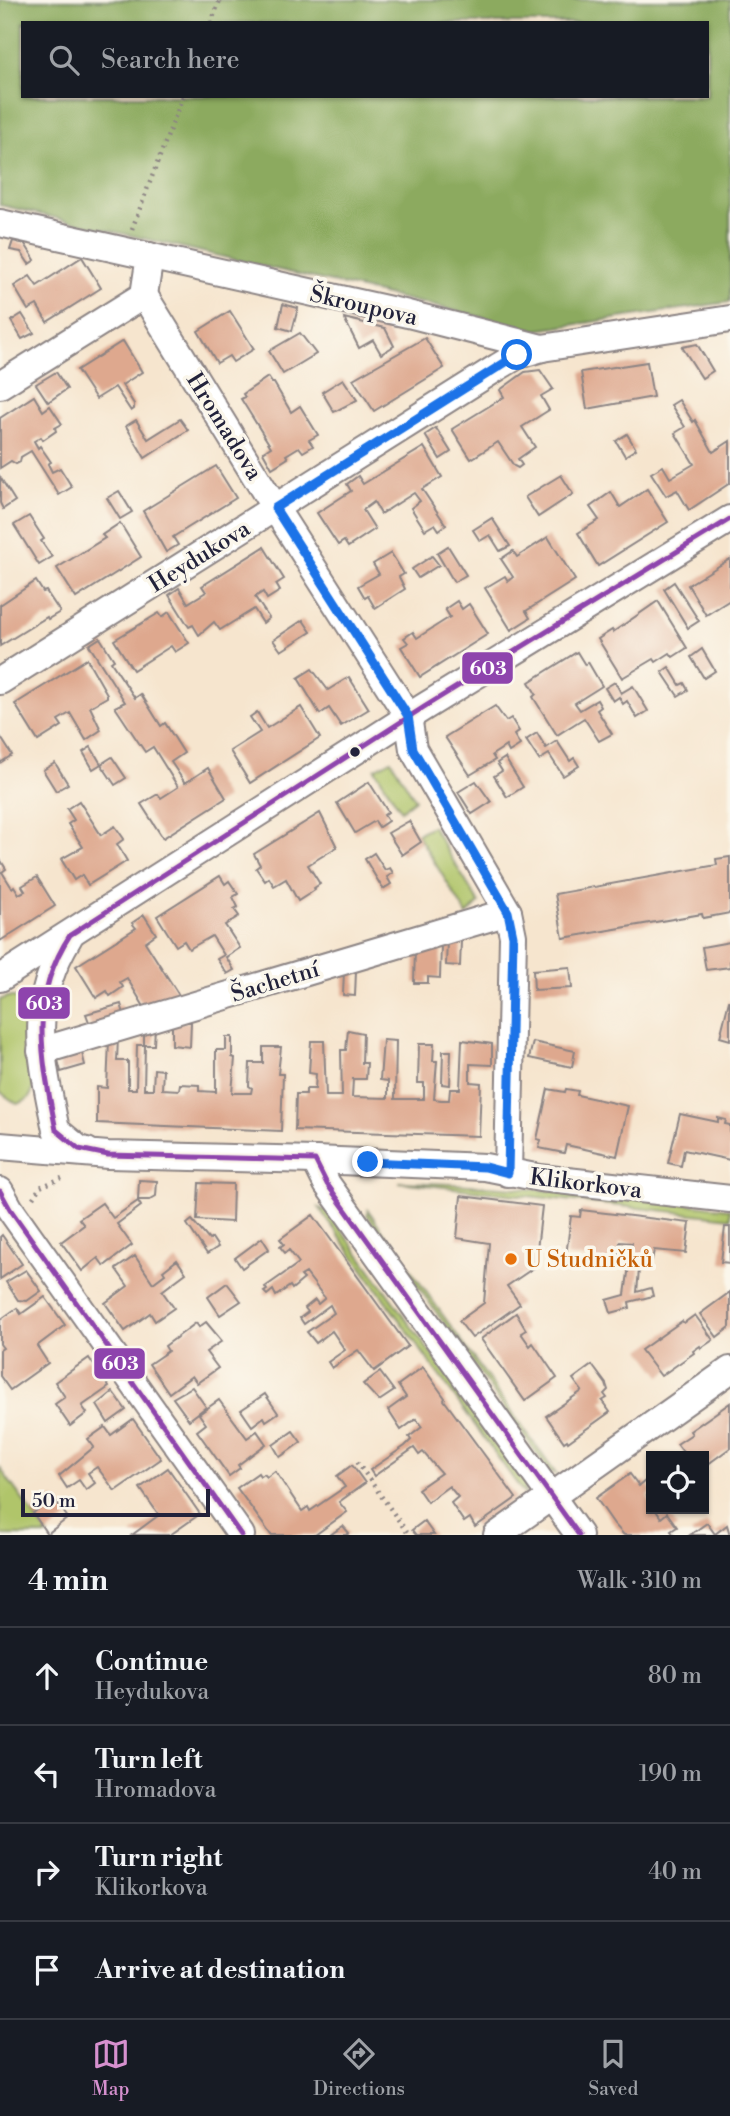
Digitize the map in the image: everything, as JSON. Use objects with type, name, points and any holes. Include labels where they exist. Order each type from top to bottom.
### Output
[{"type":"street","name":"Škroupova","points":[[0,223],[408,314],[542,348],[730,319]]},
{"type":"street","points":[[0,386],[144,295],[150,257]]},
{"type":"street","name":"Hromadova","points":[[144,295],[275,508],[408,716],[413,749],[508,912],[513,936],[508,1173]]},
{"type":"street","name":"Heydukova","points":[[0,681],[517,355],[542,348]]},
{"type":"street","points":[[8,974],[408,716],[730,519]]},
{"type":"street","name":"Šachetní","points":[[41,1051],[508,912]]},
{"type":"street","points":[[69,935],[49,973],[41,1010],[41,1051],[56,1130],[79,1149],[108,1155]]},
{"type":"street","points":[[8,974],[26,971],[34,982],[41,1010]]},
{"type":"street","points":[[0,1146],[43,1139],[56,1130]]},
{"type":"street","points":[[0,1146],[108,1155]]},
{"type":"street","name":"Klikorkova","points":[[108,1155],[485,1167],[508,1173],[730,1199]]},
{"type":"street","points":[[315,1160],[327,1184],[579,1535]]},
{"type":"street","points":[[0,1191],[10,1209],[241,1535]]},
{"type":"street","points":[[497,1535],[730,1370]]},
{"type":"path","points":[[212,21],[220,0]]},
{"type":"path","points":[[124,251],[182,98]]},
{"type":"path","points":[[32,1201],[40,1187],[70,1176]]},
{"type":"path","points":[[357,1462],[409,1535]]},
{"type":"green space","points":[[0,0],[730,0],[730,302],[537,330],[0,205]]},
{"type":"green space","points":[[391,760],[415,799],[401,810],[375,769]]},
{"type":"green space","points":[[432,826],[479,903],[467,915],[417,834]]},
{"type":"green space","points":[[15,997],[25,1011],[33,1088],[28,1099],[17,1104],[0,1092],[0,1000]]},
{"type":"green space","points":[[399,1182],[524,1188],[730,1209],[730,1218]]},
{"type":"green space","points":[[319,1208],[328,1211],[525,1484],[525,1495]]},
{"type":"green space","points":[[368,1210],[556,1474],[550,1472],[367,1215]]},
{"type":"green space","points":[[0,1468],[48,1535],[0,1535]]},
{"type":"building","points":[[13,241],[25,244],[35,260],[29,264],[21,252],[10,250]]},
{"type":"building","points":[[82,257],[101,288],[47,322],[37,305],[28,310],[14,286],[30,276],[37,286]]},
{"type":"building","points":[[283,304],[298,308],[292,331],[278,327]]},
{"type":"building","points":[[230,311],[254,349],[233,362],[229,356],[217,363],[198,331]]},
{"type":"building","points":[[22,314],[34,333],[22,339],[11,321]]},
{"type":"building","points":[[344,318],[385,328],[394,346],[381,354],[373,340],[359,348]]},
{"type":"building","points":[[300,333],[316,354],[283,374],[269,351]]},
{"type":"building","points":[[425,338],[444,368],[374,411],[353,379]]},
{"type":"building","points":[[123,341],[142,372],[122,385],[134,404],[131,411],[115,387],[96,399],[77,370]]},
{"type":"building","points":[[697,344],[713,371],[702,378],[682,347]]},
{"type":"building","points":[[647,362],[653,397],[587,409],[581,372]]},
{"type":"building","points":[[540,370],[553,389],[541,396],[549,410],[522,427],[535,447],[518,459],[522,465],[518,468],[514,466],[498,442],[471,459],[452,429],[504,397],[500,390],[525,372]]},
{"type":"building","points":[[56,372],[67,389],[48,402],[36,384]]},
{"type":"building","points":[[268,377],[291,412],[300,406],[318,435],[309,440],[313,446],[303,452],[299,447],[272,468],[263,452],[271,447],[241,399],[245,397],[243,394]]},
{"type":"building","points":[[343,379],[357,400],[334,412],[322,392]]},
{"type":"building","points":[[34,396],[43,411],[50,406],[62,424],[43,440],[41,437],[34,441],[51,462],[48,464],[52,472],[60,468],[72,487],[59,495],[31,451],[21,457],[20,462],[16,464],[11,461],[0,468],[0,418]]},
{"type":"building","points":[[679,400],[693,422],[695,420],[713,452],[730,441],[730,483],[689,510],[677,490],[666,496],[651,473],[663,466],[670,478],[694,464],[675,433],[685,427],[671,405]]},
{"type":"building","points":[[180,419],[188,430],[145,458],[126,426],[136,420],[148,439]]},
{"type":"building","points":[[436,428],[451,452],[440,459],[425,435]]},
{"type":"building","points":[[627,434],[636,449],[625,456],[616,441]]},
{"type":"building","points":[[424,447],[442,477],[422,489],[446,525],[439,530],[435,524],[425,530],[411,508],[420,501],[414,493],[381,514],[374,502],[363,510],[375,529],[348,547],[344,541],[338,545],[317,513],[351,491],[347,484],[358,476],[363,484]]},
{"type":"building","points":[[216,466],[236,498],[173,537],[178,545],[166,552],[143,511]]},
{"type":"building","points":[[561,475],[573,494],[538,517],[525,497]]},
{"type":"building","points":[[0,477],[15,501],[3,509],[0,503]]},
{"type":"building","points":[[647,489],[668,522],[598,566],[578,533],[599,520],[590,507],[611,492],[620,507]]},
{"type":"building","points":[[119,491],[132,512],[120,519],[107,498]]},
{"type":"building","points":[[29,516],[52,557],[39,565],[14,525]]},
{"type":"building","points":[[492,518],[510,546],[500,551],[490,535],[480,541],[473,530]]},
{"type":"building","points":[[120,523],[141,557],[76,598],[57,568],[105,538],[102,535]]},
{"type":"building","points":[[548,537],[575,580],[526,611],[530,618],[511,630],[485,588],[505,576],[508,581],[513,577],[501,559],[513,551],[517,557]]},
{"type":"building","points":[[448,546],[466,575],[454,582],[437,553]]},
{"type":"building","points":[[264,547],[284,579],[276,584],[280,591],[267,599],[263,592],[255,597],[269,618],[263,623],[254,609],[220,630],[214,622],[199,635],[193,625],[189,627],[169,595],[179,588],[188,603],[206,592],[202,586]]},
{"type":"building","points":[[391,553],[404,574],[399,577],[405,589],[375,608],[358,586],[379,574],[373,564]]},
{"type":"building","points":[[432,556],[439,565],[418,578],[412,569]]},
{"type":"building","points":[[730,559],[730,600],[706,615],[688,585]]},
{"type":"building","points":[[36,581],[60,612],[0,646],[0,605]]},
{"type":"building","points":[[674,582],[699,621],[688,628],[664,589]]},
{"type":"building","points":[[457,601],[462,609],[469,604],[488,634],[420,677],[401,647],[408,643],[404,638],[413,632],[417,638],[450,617],[445,609]]},
{"type":"building","points":[[658,601],[687,648],[673,657],[670,653],[656,662],[654,659],[622,678],[598,639],[612,630],[613,632]]},
{"type":"building","points":[[169,612],[189,643],[175,652],[171,646],[133,670],[114,640],[159,613],[162,617]]},
{"type":"building","points":[[303,620],[311,632],[281,651],[273,640]]},
{"type":"building","points":[[100,638],[114,660],[111,662],[135,698],[141,694],[161,726],[165,723],[184,753],[171,762],[185,783],[208,768],[226,798],[163,838],[141,804],[158,794],[161,798],[178,787],[153,747],[145,752],[115,707],[125,702],[89,645]]},
{"type":"building","points":[[702,649],[715,671],[704,678],[691,657]]},
{"type":"building","points":[[577,652],[585,665],[588,662],[602,686],[575,703],[580,710],[597,700],[601,707],[597,710],[612,734],[599,741],[584,718],[557,735],[533,697],[536,694],[529,682]]},
{"type":"building","points":[[87,659],[107,694],[107,697],[90,707],[101,730],[86,740],[70,713],[58,720],[62,726],[38,741],[15,704]]},
{"type":"building","points":[[669,667],[680,685],[684,683],[688,690],[678,696],[662,672]]},
{"type":"building","points":[[312,669],[328,690],[349,677],[369,709],[341,726],[329,708],[320,714],[298,678]]},
{"type":"building","points":[[615,682],[621,693],[633,686],[648,711],[637,718],[627,701],[623,704],[619,697],[613,701],[605,688]]},
{"type":"building","points":[[495,706],[506,721],[511,718],[519,731],[514,735],[520,745],[509,752],[506,746],[492,755],[495,760],[470,775],[445,737]]},
{"type":"building","points":[[301,707],[320,738],[250,783],[230,751],[260,732],[250,717],[257,712],[267,728]]},
{"type":"building","points":[[537,733],[546,748],[557,741],[570,761],[574,758],[579,766],[563,776],[549,754],[539,760],[526,740]]},
{"type":"building","points":[[0,736],[12,755],[0,763]]},
{"type":"building","points":[[91,747],[101,764],[93,769],[83,752]]},
{"type":"building","points":[[112,757],[126,778],[115,785],[101,764]]},
{"type":"building","points":[[505,758],[523,787],[507,797],[494,776],[502,771],[497,763]]},
{"type":"building","points":[[55,763],[68,784],[56,791],[43,770]]},
{"type":"building","points":[[476,781],[491,802],[472,814],[458,792]]},
{"type":"building","points":[[369,782],[388,812],[384,815],[388,821],[379,827],[375,821],[355,833],[337,803]]},
{"type":"building","points":[[79,801],[101,835],[115,826],[124,839],[117,844],[127,861],[88,885],[82,875],[74,880],[61,859],[83,847],[68,824],[74,820],[67,809]]},
{"type":"building","points":[[320,813],[337,847],[308,865],[320,884],[298,901],[286,879],[274,886],[269,878],[265,881],[256,868],[260,865],[254,854]]},
{"type":"building","points":[[409,821],[421,842],[402,855],[388,833]]},
{"type":"building","points":[[374,853],[385,870],[390,868],[393,873],[387,877],[391,884],[383,889],[365,859]]},
{"type":"building","points":[[730,857],[730,913],[703,918],[702,914],[563,938],[555,894],[717,865],[716,859]]},
{"type":"building","points":[[0,859],[6,869],[2,872],[19,894],[25,891],[22,886],[37,877],[55,906],[0,941]]},
{"type":"building","points":[[220,876],[225,884],[229,881],[238,894],[233,897],[238,907],[234,909],[239,916],[225,925],[240,948],[226,957],[234,970],[227,974],[217,959],[224,955],[212,936],[189,949],[184,941],[176,946],[157,916]]},
{"type":"building","points":[[144,915],[156,934],[145,942],[182,1000],[146,1010],[127,978],[120,982],[123,987],[110,996],[107,991],[96,998],[76,966],[136,928],[132,923]]},
{"type":"building","points":[[447,940],[461,941],[460,966],[446,965]]},
{"type":"building","points":[[730,942],[730,967],[706,970],[702,947]]},
{"type":"building","points":[[429,946],[441,946],[440,978],[428,977],[428,983],[414,983],[415,949],[429,950]]},
{"type":"building","points":[[570,967],[572,988],[534,990],[533,970]]},
{"type":"building","points":[[344,971],[356,971],[355,996],[343,995]]},
{"type":"building","points":[[730,1001],[730,1040],[720,1037]]},
{"type":"building","points":[[121,1004],[125,1017],[91,1027],[86,1014]]},
{"type":"building","points":[[172,1022],[191,1022],[190,1047],[172,1045]]},
{"type":"building","points":[[155,1027],[154,1045],[145,1045],[144,1089],[153,1089],[154,1069],[163,1070],[162,1089],[179,1090],[180,1084],[199,1085],[199,1091],[216,1092],[216,1050],[226,1050],[226,1037],[232,1037],[232,1057],[235,1058],[232,1093],[251,1093],[250,1063],[263,1063],[263,1047],[281,1047],[278,1074],[283,1074],[281,1131],[97,1123],[97,1087],[107,1088],[109,1041],[118,1038],[117,1061],[128,1061],[128,1089],[136,1089],[137,1045],[144,1045],[144,1030]]},
{"type":"building","points":[[348,1030],[363,1033],[362,1063],[367,1063],[366,1079],[353,1079],[352,1097],[388,1098],[388,1081],[380,1080],[383,1040],[396,1041],[395,1099],[424,1099],[424,1083],[418,1083],[419,1044],[434,1044],[433,1061],[437,1061],[434,1099],[449,1100],[450,1089],[460,1089],[462,1040],[492,1044],[492,1065],[470,1064],[470,1082],[481,1083],[479,1136],[295,1130],[296,1094],[306,1094],[306,1089],[315,1089],[316,1074],[309,1073],[311,1041],[324,1041],[326,1096],[342,1096],[341,1050],[346,1050]]},
{"type":"building","points":[[533,1042],[575,1051],[572,1067],[529,1058]]},
{"type":"building","points":[[81,1049],[85,1065],[61,1072],[57,1056]]},
{"type":"building","points":[[443,1051],[451,1051],[450,1085],[442,1084]]},
{"type":"building","points":[[548,1089],[578,1091],[577,1095],[628,1106],[617,1156],[566,1145],[564,1153],[539,1148],[541,1140],[537,1139]]},
{"type":"building","points":[[680,1114],[718,1122],[718,1118],[726,1120],[725,1124],[730,1125],[730,1160],[684,1150],[681,1166],[668,1163]]},
{"type":"building","points":[[139,1180],[157,1181],[156,1196],[149,1200],[138,1200]]},
{"type":"building","points":[[199,1183],[233,1184],[232,1222],[197,1220]]},
{"type":"building","points":[[461,1196],[542,1206],[535,1267],[507,1286],[520,1304],[472,1338],[459,1321],[484,1303],[489,1243],[457,1238]]},
{"type":"building","points":[[138,1201],[141,1206],[117,1224],[132,1245],[104,1266],[98,1258],[82,1271],[61,1242],[84,1225],[79,1219],[102,1203],[113,1218]]},
{"type":"building","points":[[581,1210],[690,1223],[686,1253],[654,1250],[652,1260],[640,1258],[637,1292],[651,1288],[653,1296],[629,1302],[630,1308],[611,1313],[607,1300],[625,1295],[632,1243],[620,1242],[618,1262],[566,1256],[571,1216],[580,1217]]},
{"type":"building","points":[[313,1215],[408,1346],[374,1371],[358,1350],[332,1368],[328,1362],[345,1350],[332,1331],[316,1343],[307,1332],[334,1313],[330,1305],[304,1324],[300,1318],[308,1312],[305,1308],[315,1300],[318,1304],[325,1298],[306,1273],[301,1276],[304,1279],[292,1289],[290,1286],[276,1296],[273,1290],[267,1295],[264,1292],[267,1290],[265,1287],[299,1263],[289,1250],[285,1253],[280,1247],[284,1244],[280,1239]]},
{"type":"building","points":[[192,1220],[218,1247],[207,1254],[187,1224]]},
{"type":"building","points":[[725,1227],[730,1227],[730,1263],[721,1262]]},
{"type":"building","points":[[2,1235],[22,1264],[0,1279],[0,1237]]},
{"type":"building","points":[[262,1238],[269,1249],[242,1268],[235,1258]]},
{"type":"building","points":[[135,1256],[153,1283],[177,1260],[186,1273],[162,1291],[174,1308],[155,1321],[150,1313],[125,1331],[105,1303],[128,1286],[116,1269]]},
{"type":"building","points":[[26,1270],[41,1291],[27,1301],[18,1300],[6,1282]]},
{"type":"building","points":[[227,1283],[241,1301],[220,1315],[208,1297]]},
{"type":"building","points":[[730,1292],[730,1327],[717,1337],[700,1314]]},
{"type":"building","points":[[45,1297],[65,1325],[37,1346],[48,1363],[10,1390],[0,1376],[0,1350],[3,1348],[0,1344],[0,1320],[17,1308],[21,1314]]},
{"type":"building","points":[[516,1313],[526,1330],[521,1333],[530,1346],[533,1343],[557,1378],[525,1401],[481,1339]]},
{"type":"building","points":[[695,1315],[713,1340],[701,1348],[700,1346],[661,1376],[641,1350]]},
{"type":"building","points":[[206,1322],[222,1341],[206,1352],[218,1368],[197,1383],[192,1376],[169,1393],[149,1364],[168,1351],[165,1346],[196,1323],[199,1327]]},
{"type":"building","points":[[89,1358],[109,1387],[82,1406],[87,1413],[70,1426],[55,1404],[65,1397],[55,1382]]},
{"type":"building","points":[[592,1365],[606,1384],[608,1390],[604,1394],[607,1398],[602,1401],[610,1412],[568,1442],[564,1442],[546,1416],[582,1391],[573,1379]]},
{"type":"building","points":[[423,1367],[516,1498],[475,1527],[470,1518],[464,1522],[451,1503],[458,1497],[449,1486],[427,1502],[418,1489],[441,1473],[423,1452],[419,1455],[414,1448],[374,1476],[370,1470],[405,1446],[411,1440],[409,1437],[422,1427],[416,1419],[401,1430],[388,1410],[406,1397],[398,1385]]},
{"type":"building","points":[[380,1372],[394,1391],[379,1401],[363,1384]]},
{"type":"building","points":[[192,1387],[206,1407],[189,1420],[173,1398]]},
{"type":"building","points":[[113,1392],[126,1410],[108,1423],[97,1405]]},
{"type":"building","points":[[265,1394],[278,1413],[266,1421],[264,1417],[252,1426],[241,1410]]},
{"type":"building","points":[[219,1400],[247,1438],[257,1431],[266,1444],[238,1465],[240,1468],[229,1476],[197,1431],[206,1424],[199,1414]]},
{"type":"building","points":[[730,1403],[730,1448],[709,1463],[709,1451],[682,1451],[677,1444],[692,1434],[690,1431]]},
{"type":"building","points":[[133,1419],[161,1459],[115,1491],[97,1467],[88,1473],[95,1483],[86,1490],[79,1480],[67,1488],[59,1476],[94,1447],[88,1439],[105,1427],[111,1435]]},
{"type":"building","points":[[293,1431],[301,1442],[280,1457],[273,1445]]},
{"type":"building","points":[[352,1465],[365,1483],[339,1502],[347,1512],[315,1535],[271,1535],[237,1488],[258,1473],[267,1477],[275,1471],[302,1511],[308,1507],[310,1511],[345,1487],[337,1476]]},
{"type":"building","points":[[168,1468],[200,1514],[170,1535],[132,1535],[159,1515],[140,1488]]},
{"type":"building","points":[[630,1474],[639,1486],[645,1481],[646,1514],[658,1514],[661,1518],[668,1514],[677,1527],[671,1531],[674,1535],[624,1535],[596,1498]]},
{"type":"building","points":[[54,1498],[68,1518],[47,1534],[33,1513]]},
{"type":"building","points":[[424,1521],[434,1535],[416,1535],[412,1530]]},
{"type":"building","points":[[707,1523],[715,1534],[727,1525],[730,1535],[690,1535]]},
{"type":"building","points":[[343,1526],[349,1533],[347,1535],[330,1535]]},
{"type":"transit line","name":"603","points":[[579,1535],[327,1184],[315,1160],[108,1155],[79,1149],[56,1130],[43,1054],[43,1006],[57,959],[70,935],[424,707],[730,519]]},
{"type":"transit line","name":"603","points":[[0,1191],[10,1209],[241,1535]]},
{"type":"place","name":"U Studničků","points":[[511,1259]]},
{"type":"route","points":[[368,1162],[485,1167],[508,1173],[513,936],[508,912],[413,749],[408,716],[275,508],[517,355]]}]
